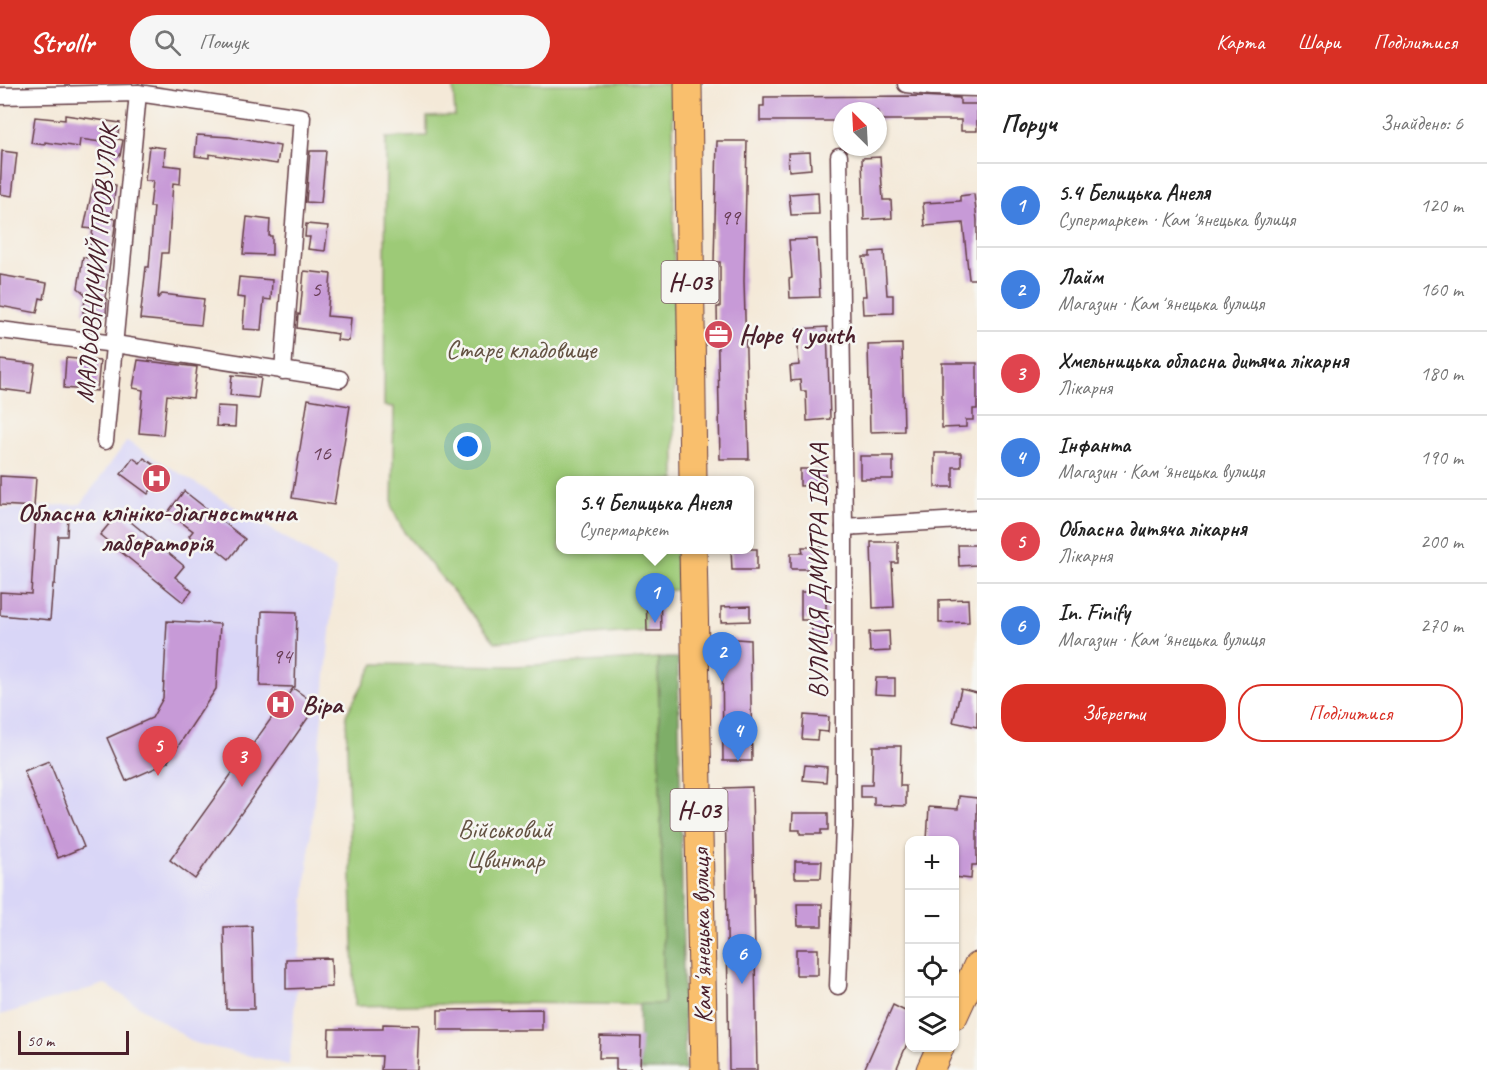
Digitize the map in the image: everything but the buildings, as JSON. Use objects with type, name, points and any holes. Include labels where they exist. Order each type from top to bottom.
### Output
[{"type":"main road","name":"Н-03","points":[[688,84],[693,476]]},
{"type":"main road","name":"Камʼянецька вулиця","points":[[693,554],[704,1070]]},
{"type":"main road","points":[[959,1005],[977,966]]},
{"type":"main road","points":[[930,1070],[938,1052]]},
{"type":"street","points":[[906,84],[977,88]]},
{"type":"street","points":[[0,96],[138,93],[302,117],[283,371]]},
{"type":"street","name":"МАЛЬОВНИЧИЙ ПРОВУЛОК","points":[[105,441],[138,93]]},
{"type":"street","name":"ВУЛИЦЯ ДМИТРА ІВАХА","points":[[838,986],[844,827],[844,527],[839,156]]},
{"type":"street","points":[[0,330],[115,344],[340,379]]},
{"type":"street","points":[[844,527],[977,519]]},
{"type":"shaded area","points":[[127,441],[336,569],[289,1065],[195,1043],[105,984],[0,1015],[0,509],[81,504]]},
{"type":"green space","name":"Старе кладовище","points":[[453,84],[673,84],[675,476],[556,476],[556,554],[676,554],[677,590],[646,591],[647,631],[495,642],[404,532],[392,508],[394,407],[384,406],[386,138],[427,136],[427,117],[455,116]]},
{"type":"green space","name":"Військовий Цвинтар","points":[[658,658],[664,1005],[513,1003],[355,1006],[346,715],[374,664],[514,666]]},
{"type":"green space","points":[[658,658],[678,658],[685,1070],[640,1070],[639,1004],[664,1004]]},
{"type":"place","name":"Hope 4 youth","points":[[718,334]]},
{"type":"place","name":"Обласна клініко-діагностична лабораторія","points":[[157,478]]},
{"type":"place","name":"5.4 Белицька Анеля","points":[[655,623]]},
{"type":"place","name":"Лайм","points":[[722,682]]},
{"type":"place","name":"Віра","points":[[281,704]]},
{"type":"place","name":"Інфанта","points":[[738,761]]},
{"type":"place","name":"Обласна дитяча лікарня","points":[[158,776]]},
{"type":"place","name":"Хмельницька обласна дитяча лікарня","points":[[242,787]]},
{"type":"place","name":"In. Finify","points":[[742,984]]}]
